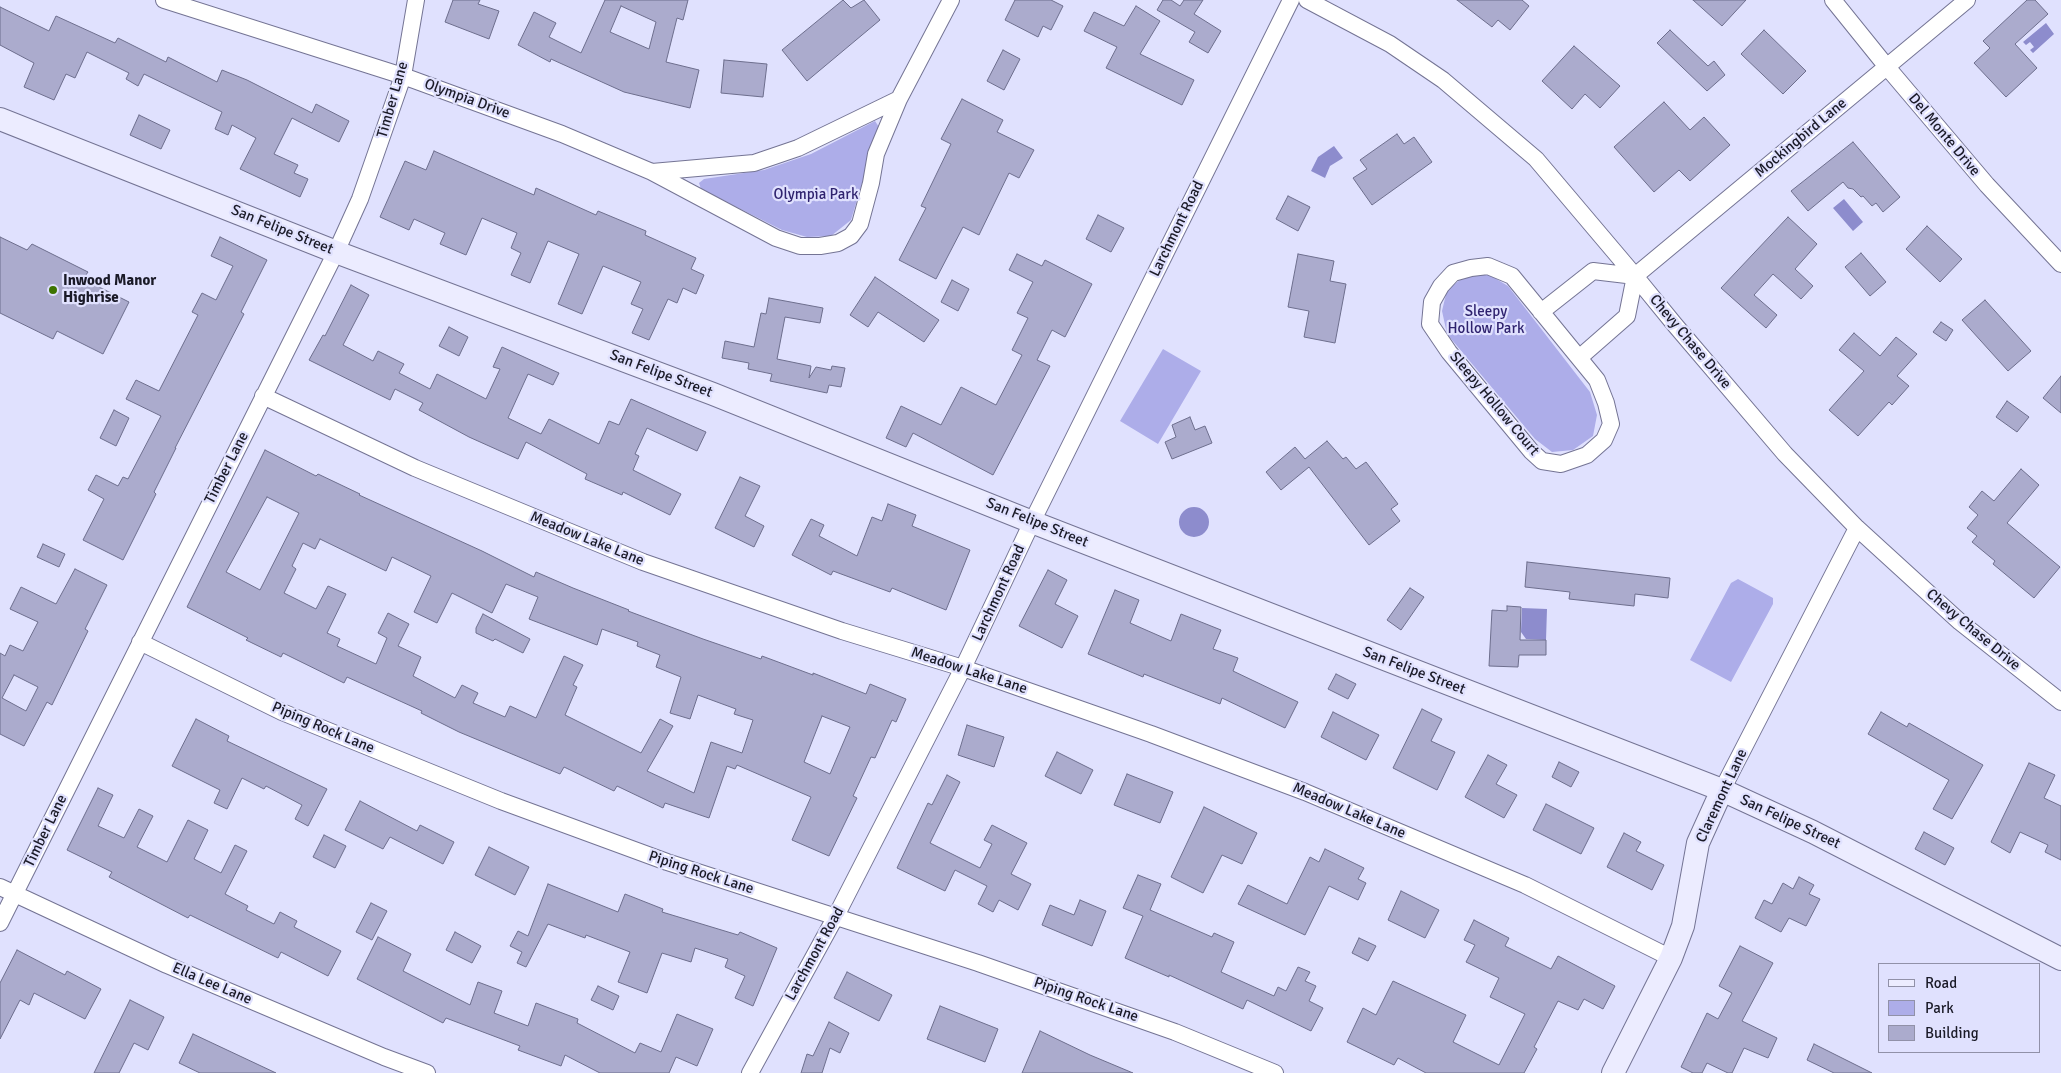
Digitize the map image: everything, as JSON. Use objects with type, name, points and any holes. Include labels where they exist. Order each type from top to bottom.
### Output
[{"type":"main road","name":"San Felipe Street","points":[[0,119],[336,252],[713,394],[1032,522],[1722,790],[1813,832],[2061,958]]},
{"type":"main road","name":"Claremont Lane","points":[[1613,1073],[1671,958],[1683,926],[1698,843],[1722,790]]},
{"type":"street","name":"Olympia Drive","points":[[164,0],[403,76],[562,134],[652,172],[776,238],[800,246],[838,244],[851,236],[860,224],[871,183],[876,154],[899,99],[950,0]]},
{"type":"street","name":"Timber Lane","points":[[0,923],[336,252],[360,200],[403,76],[416,0]]},
{"type":"street","name":"Larchmont Road","points":[[750,1073],[836,916],[963,668],[1032,522],[1291,0]]},
{"type":"street","name":"Chevy Chase Drive","points":[[1308,0],[1390,44],[1442,80],[1536,159],[1674,325],[1786,454],[1858,528],[1960,622],[2061,702]]},
{"type":"street","name":"Del Monte Drive","points":[[1833,0],[1886,67],[1987,185],[2061,264]]},
{"type":"street","name":"Mockingbird Lane","points":[[1635,276],[1967,0]]},
{"type":"street","name":"Olympia Drive","points":[[652,172],[754,163],[798,148],[899,99]]},
{"type":"street","name":"Sleepy Hollow Court","points":[[1488,266],[1512,276],[1580,358],[1597,380],[1606,403],[1611,424],[1604,440],[1587,455],[1561,464],[1542,461],[1449,352],[1430,324],[1432,302],[1441,286],[1452,273],[1488,266]]},
{"type":"street","points":[[1540,312],[1593,271],[1635,276],[1627,316],[1580,358]]},
{"type":"street","name":"Meadow Lake Lane","points":[[263,396],[415,468],[643,562],[842,631],[963,668],[1151,734],[1305,792],[1525,886],[1671,958]]},
{"type":"street","name":"Claremont Lane","points":[[1722,790],[1858,528]]},
{"type":"street","name":"Piping Rock Lane","points":[[140,642],[282,712],[501,801],[667,862],[978,962],[1165,1028],[1275,1073]]},
{"type":"street","name":"Ella Lee Lane","points":[[0,887],[167,965],[384,1057],[427,1073]]},
{"type":"green space","name":"Olympia Park","points":[[875,121],[879,127],[851,220],[831,236],[807,237],[782,230],[701,189],[699,183],[704,179],[764,170],[811,154]]},
{"type":"green space","name":"Sleepy Hollow Park","points":[[1488,274],[1508,286],[1590,392],[1597,415],[1593,436],[1573,450],[1552,452],[1535,439],[1447,334],[1442,311],[1447,290],[1465,276]]},
{"type":"green space","points":[[1163,349],[1201,371],[1158,444],[1120,421]]},
{"type":"green space","points":[[1738,579],[1773,598],[1773,604],[1731,682],[1690,660],[1731,583]]},
{"type":"shaded area","points":[[2046,23],[2054,34],[2033,53],[2030,50],[2034,47],[2030,42],[2026,45],[2023,42]]},
{"type":"shaded area","points":[[1334,146],[1343,158],[1330,166],[1325,178],[1311,171],[1318,157]]},
{"type":"shaded area","points":[[1844,199],[1863,222],[1853,231],[1833,208]]},
{"type":"shaded area","points":[[1194,507],[1205,511],[1209,522],[1205,533],[1194,537],[1183,533],[1179,522],[1183,511]]},
{"type":"shaded area","points":[[1522,608],[1547,609],[1546,640],[1526,639],[1521,632]]},
{"type":"building","points":[[453,0],[480,0],[478,4],[499,11],[489,39],[445,22]]},
{"type":"building","points":[[605,0],[688,0],[683,20],[677,18],[666,62],[699,70],[690,108],[624,92],[551,59],[550,62],[518,45],[534,12],[556,23],[549,37],[581,53]],"holes":[[[621,6],[656,22],[649,49],[610,32]]]},
{"type":"building","points":[[843,0],[851,8],[864,0],[880,20],[807,81],[782,50]]},
{"type":"building","points":[[1015,0],[1051,0],[1063,6],[1051,30],[1043,26],[1038,37],[1005,20]]},
{"type":"building","points":[[1163,0],[1171,0],[1180,6],[1184,0],[1203,0],[1194,14],[1221,31],[1208,53],[1189,42],[1195,32],[1157,10]]},
{"type":"building","points":[[1457,0],[1522,0],[1529,6],[1510,30],[1498,20],[1492,27]]},
{"type":"building","points":[[1693,0],[1746,0],[1722,26]]},
{"type":"building","points":[[2027,0],[2035,0],[2048,14],[2015,44],[2037,68],[2006,97],[1974,63],[1990,48],[1983,41]]},
{"type":"building","points":[[1136,6],[1160,21],[1140,54],[1194,80],[1182,105],[1106,68],[1117,47],[1084,31],[1094,12],[1124,26]]},
{"type":"building","points":[[0,7],[49,31],[56,16],[115,43],[118,38],[166,62],[168,57],[217,82],[222,70],[247,80],[312,113],[316,104],[349,121],[339,142],[292,118],[274,154],[298,165],[294,173],[308,179],[300,197],[240,169],[256,138],[232,125],[228,135],[215,129],[222,112],[144,74],[138,86],[126,79],[129,73],[87,52],[75,78],[66,74],[54,100],[24,87],[34,63],[0,45]]},
{"type":"building","points":[[1670,30],[1708,66],[1714,61],[1725,75],[1707,91],[1657,43]]},
{"type":"building","points":[[1764,30],[1806,71],[1783,94],[1741,54]]},
{"type":"building","points":[[1574,46],[1620,86],[1600,108],[1585,94],[1572,109],[1542,81]]},
{"type":"building","points":[[1003,50],[1020,59],[1004,90],[987,81]]},
{"type":"building","points":[[724,60],[767,64],[763,97],[721,93]]},
{"type":"building","points":[[962,99],[1003,120],[997,132],[1034,150],[1019,178],[1009,173],[979,235],[963,227],[936,279],[899,260],[926,208],[921,206],[951,144],[941,139]]},
{"type":"building","points":[[1664,102],[1690,130],[1704,117],[1730,145],[1690,181],[1679,170],[1654,192],[1614,147]]},
{"type":"building","points":[[139,115],[170,130],[161,149],[130,135]]},
{"type":"building","points":[[1397,134],[1404,144],[1414,137],[1432,162],[1372,205],[1353,178],[1367,169],[1360,160]]},
{"type":"building","points":[[1853,142],[1900,197],[1883,212],[1876,203],[1872,206],[1863,196],[1861,197],[1853,189],[1848,188],[1843,182],[1808,211],[1791,191]]},
{"type":"building","points":[[434,151],[534,195],[536,188],[596,215],[598,211],[646,231],[645,235],[696,258],[691,269],[704,275],[696,294],[683,288],[677,303],[668,299],[649,340],[632,333],[643,309],[631,304],[641,282],[603,266],[582,314],[558,304],[579,254],[548,241],[530,283],[511,275],[521,253],[511,248],[517,233],[482,218],[466,255],[440,244],[445,233],[414,219],[409,230],[380,217],[405,161],[426,170]]},
{"type":"building","points":[[1288,196],[1310,207],[1298,231],[1276,219]]},
{"type":"building","points":[[1098,215],[1124,228],[1111,252],[1086,239]]},
{"type":"building","points":[[1788,217],[1817,244],[1795,269],[1813,286],[1801,299],[1773,274],[1754,295],[1777,315],[1766,328],[1721,288]]},
{"type":"building","points":[[1927,226],[1962,259],[1940,282],[1906,249]]},
{"type":"building","name":"Inwood Manor Highrise","points":[[0,237],[27,250],[32,244],[88,272],[83,279],[129,302],[103,354],[57,331],[53,339],[0,313]]},
{"type":"building","points":[[220,237],[267,260],[241,312],[244,314],[175,448],[154,492],[156,494],[123,560],[83,540],[104,499],[88,490],[96,475],[118,486],[123,477],[128,479],[161,416],[126,399],[136,380],[159,391],[198,315],[192,312],[202,293],[216,300],[233,266],[211,256]]},
{"type":"building","points":[[1861,253],[1886,282],[1870,296],[1845,267]]},
{"type":"building","points":[[1017,254],[1042,266],[1045,260],[1092,284],[1065,337],[1052,330],[1037,360],[1050,366],[993,475],[913,433],[906,447],[886,438],[901,406],[941,425],[961,387],[996,405],[1022,355],[1012,350],[1028,318],[1017,313],[1033,282],[1009,270]]},
{"type":"building","points":[[1298,254],[1334,261],[1330,281],[1346,284],[1335,343],[1304,337],[1309,311],[1288,307]]},
{"type":"building","points":[[875,277],[939,320],[924,342],[878,312],[868,327],[850,315]]},
{"type":"building","points":[[952,280],[969,289],[958,311],[941,302]]},
{"type":"building","points":[[351,285],[369,295],[343,345],[373,361],[378,351],[404,364],[399,373],[430,389],[437,374],[486,399],[500,369],[493,367],[502,347],[559,373],[553,385],[528,374],[508,418],[541,434],[549,419],[599,444],[609,421],[619,425],[631,399],[706,432],[697,451],[647,428],[635,454],[639,456],[633,470],[681,494],[670,515],[623,492],[622,495],[585,479],[587,474],[526,442],[518,459],[469,437],[419,410],[423,403],[395,389],[390,400],[309,360],[323,335],[325,336]]},
{"type":"building","points":[[769,298],[823,308],[820,323],[785,317],[777,359],[811,366],[809,378],[816,367],[831,370],[832,366],[845,368],[841,387],[829,385],[827,393],[770,381],[772,374],[748,369],[749,363],[722,358],[725,341],[754,347],[761,313],[766,314]]},
{"type":"building","points":[[1985,300],[2031,351],[2008,371],[1962,320]]},
{"type":"building","points":[[1941,322],[1953,330],[1946,341],[1933,332]]},
{"type":"building","points":[[449,327],[468,337],[459,356],[439,346]]},
{"type":"building","points":[[1854,333],[1880,356],[1896,337],[1917,354],[1897,376],[1909,386],[1892,405],[1889,402],[1858,436],[1829,410],[1864,371],[1839,350]]},
{"type":"building","points":[[2061,376],[2061,413],[2043,398]]},
{"type":"building","points":[[2007,401],[2029,417],[2017,432],[1996,417]]},
{"type":"building","points":[[114,410],[129,418],[116,446],[100,438]]},
{"type":"building","points":[[1190,417],[1195,430],[1205,426],[1212,443],[1172,459],[1165,442],[1176,437],[1172,425]]},
{"type":"building","points":[[1327,441],[1343,459],[1346,457],[1356,469],[1366,462],[1398,504],[1391,509],[1400,521],[1369,545],[1309,467],[1281,490],[1266,472],[1295,447],[1305,459]]},
{"type":"building","points":[[265,450],[316,476],[318,474],[534,577],[536,572],[628,611],[703,639],[761,659],[762,656],[813,675],[813,673],[866,694],[870,684],[906,699],[896,722],[892,720],[875,758],[871,757],[853,796],[857,798],[829,856],[792,840],[811,797],[737,765],[735,769],[727,766],[709,818],[665,803],[663,808],[617,786],[614,791],[564,767],[560,774],[459,732],[421,713],[422,711],[347,677],[344,683],[283,653],[281,657],[187,607]],"holes":[[[267,497],[299,513],[260,590],[226,572]],[[320,539],[386,571],[392,557],[431,576],[414,612],[437,623],[452,593],[492,613],[506,584],[538,597],[529,619],[597,645],[602,629],[638,642],[637,646],[660,655],[656,667],[681,677],[670,713],[690,719],[698,695],[736,709],[734,714],[753,720],[742,753],[711,742],[694,793],[647,771],[673,726],[660,719],[641,753],[565,715],[577,687],[573,685],[583,665],[564,656],[536,718],[510,706],[505,717],[473,703],[478,693],[462,685],[455,698],[413,676],[421,657],[398,646],[409,624],[388,613],[378,633],[387,638],[376,664],[337,646],[340,639],[327,633],[346,594],[328,586],[316,609],[284,593],[296,569],[292,566],[303,543],[315,549]],[[822,716],[850,727],[830,774],[804,762]]]},
{"type":"building","points":[[2021,469],[2039,485],[2007,523],[2060,567],[2034,598],[1993,564],[1995,561],[1972,542],[1977,536],[1967,528],[1978,515],[1969,507],[1982,491],[1994,501]]},
{"type":"building","points":[[740,477],[760,486],[745,516],[764,526],[754,547],[715,528]]},
{"type":"building","points":[[888,504],[916,515],[912,526],[970,550],[946,610],[892,588],[890,592],[833,571],[831,575],[792,555],[811,519],[824,525],[819,536],[857,556],[872,517],[882,521]]},
{"type":"building","points":[[43,544],[65,554],[59,567],[37,557]]},
{"type":"building","points":[[1527,562],[1670,578],[1668,598],[1635,594],[1634,606],[1569,599],[1570,592],[1525,587]]},
{"type":"building","points":[[75,569],[107,585],[85,629],[88,631],[52,705],[47,702],[24,746],[0,734],[0,653],[5,656],[10,645],[23,651],[38,622],[10,609],[21,587],[56,604]],"holes":[[[14,675],[38,687],[26,711],[2,698]]]},
{"type":"building","points":[[1048,570],[1067,580],[1055,604],[1078,616],[1062,648],[1019,626]]},
{"type":"building","points":[[1410,588],[1424,597],[1401,630],[1387,620]]},
{"type":"building","points":[[1115,590],[1139,600],[1130,623],[1171,641],[1181,614],[1221,630],[1213,649],[1238,658],[1233,671],[1298,702],[1285,728],[1222,698],[1220,704],[1144,674],[1143,677],[1088,654]]},
{"type":"building","points":[[1507,606],[1521,607],[1520,640],[1546,640],[1546,655],[1519,655],[1518,667],[1489,666],[1492,610],[1507,611]]},
{"type":"building","points":[[483,614],[530,639],[523,653],[495,639],[493,641],[476,633],[476,628]]},
{"type":"building","points":[[1336,674],[1356,684],[1348,699],[1328,689]]},
{"type":"building","points":[[1422,709],[1442,719],[1431,741],[1455,752],[1437,790],[1393,768]]},
{"type":"building","points":[[1333,712],[1379,735],[1366,760],[1321,737]]},
{"type":"building","points":[[1881,712],[1907,727],[1909,723],[1983,765],[1952,819],[1933,809],[1949,780],[1868,734]]},
{"type":"building","points":[[196,719],[229,736],[227,741],[327,789],[308,826],[295,819],[302,805],[266,786],[264,789],[242,778],[227,809],[214,803],[220,790],[172,766]]},
{"type":"building","points":[[967,725],[1004,737],[994,767],[958,755]]},
{"type":"building","points":[[1057,752],[1093,770],[1081,794],[1045,776]]},
{"type":"building","points":[[1488,755],[1507,765],[1496,784],[1517,795],[1504,818],[1465,797]]},
{"type":"building","points":[[1559,762],[1579,772],[1571,787],[1552,777]]},
{"type":"building","points":[[2029,763],[2055,775],[2044,798],[2061,806],[2061,860],[2045,852],[2048,845],[2020,832],[2010,853],[1991,842]]},
{"type":"building","points":[[1127,774],[1173,792],[1160,823],[1114,805]]},
{"type":"building","points":[[947,775],[960,782],[930,843],[980,868],[992,844],[984,840],[992,825],[1027,843],[1011,874],[1031,884],[1018,910],[999,900],[993,912],[978,904],[987,886],[955,870],[945,891],[897,868],[928,803],[932,805]]},
{"type":"building","points":[[98,788],[113,795],[98,826],[124,838],[139,809],[153,816],[137,847],[167,862],[188,820],[208,830],[194,859],[221,873],[235,845],[247,851],[225,894],[248,906],[246,910],[274,924],[280,912],[297,921],[294,927],[341,951],[328,976],[281,952],[278,958],[190,915],[188,918],[109,877],[112,872],[67,850]]},
{"type":"building","points":[[360,801],[417,831],[420,825],[454,842],[443,864],[390,837],[383,849],[345,830]]},
{"type":"building","points":[[1546,804],[1594,828],[1581,854],[1533,830]]},
{"type":"building","points":[[1204,807],[1257,833],[1242,864],[1222,855],[1203,893],[1171,877]]},
{"type":"building","points":[[1924,832],[1954,848],[1945,865],[1915,849]]},
{"type":"building","points":[[1624,833],[1641,842],[1636,851],[1664,865],[1652,890],[1607,867]]},
{"type":"building","points":[[324,835],[346,846],[335,868],[313,857]]},
{"type":"building","points":[[489,847],[529,867],[515,895],[475,875]]},
{"type":"building","points":[[1325,849],[1364,868],[1358,879],[1366,883],[1358,900],[1329,886],[1305,935],[1238,904],[1248,885],[1287,904],[1310,857],[1319,862]]},
{"type":"building","points":[[1138,875],[1161,884],[1150,910],[1212,937],[1214,933],[1234,942],[1221,972],[1274,996],[1278,987],[1286,991],[1298,967],[1310,972],[1305,981],[1316,986],[1309,1001],[1323,1008],[1311,1031],[1247,1000],[1243,1009],[1169,975],[1169,977],[1125,958],[1143,916],[1123,908]]},
{"type":"building","points":[[1799,877],[1814,885],[1809,894],[1820,899],[1806,926],[1789,918],[1781,932],[1755,918],[1764,900],[1772,904],[1783,883],[1793,889]]},
{"type":"building","points":[[548,884],[618,912],[625,894],[663,909],[662,912],[738,935],[740,932],[777,948],[753,1006],[735,998],[745,976],[725,967],[728,959],[695,948],[691,962],[662,953],[647,993],[618,982],[630,952],[586,935],[585,938],[548,924],[526,967],[517,963],[522,952],[510,946],[518,931],[528,936]]},
{"type":"building","points":[[1401,891],[1439,910],[1425,938],[1388,920]]},
{"type":"building","points":[[1080,900],[1106,911],[1092,946],[1042,925],[1050,905],[1074,915]]},
{"type":"building","points":[[371,903],[387,911],[372,940],[356,932]]},
{"type":"building","points":[[1474,920],[1509,938],[1505,946],[1551,969],[1558,956],[1615,986],[1603,1009],[1584,999],[1578,1010],[1558,1001],[1534,1047],[1537,1049],[1524,1073],[1426,1073],[1398,1058],[1394,1065],[1347,1042],[1363,1008],[1376,1015],[1393,981],[1466,1015],[1453,1042],[1499,1065],[1525,1014],[1490,997],[1499,978],[1466,962],[1475,945],[1464,940]]},
{"type":"building","points":[[455,932],[481,946],[472,963],[446,950]]},
{"type":"building","points":[[378,937],[411,954],[403,971],[470,1005],[478,982],[502,991],[494,1013],[528,1026],[536,1003],[578,1019],[577,1023],[635,1053],[640,1043],[661,1052],[677,1014],[713,1029],[697,1066],[676,1057],[669,1073],[600,1073],[565,1055],[561,1066],[518,1050],[520,1046],[446,1018],[443,1023],[357,979]]},
{"type":"building","points":[[1359,938],[1376,946],[1368,961],[1352,953]]},
{"type":"building","points":[[1740,946],[1773,963],[1742,1021],[1777,1038],[1768,1058],[1744,1048],[1732,1073],[1707,1063],[1702,1073],[1693,1073],[1681,1067],[1707,1013],[1718,1019],[1732,993],[1719,986]]},
{"type":"building","points":[[17,950],[65,975],[67,971],[101,989],[85,1019],[34,993],[29,1005],[20,1000],[0,1039],[0,983]]},
{"type":"building","points":[[847,972],[892,995],[879,1021],[834,998]]},
{"type":"building","points":[[598,986],[619,996],[613,1010],[591,1000]]},
{"type":"building","points":[[130,1000],[164,1017],[148,1050],[134,1043],[119,1073],[94,1073]]},
{"type":"building","points":[[940,1006],[998,1029],[985,1062],[927,1039]]},
{"type":"building","points":[[829,1022],[849,1033],[840,1053],[830,1048],[822,1073],[801,1073],[807,1054],[813,1056]]},
{"type":"building","points":[[1040,1031],[1090,1055],[1133,1073],[1022,1073]]},
{"type":"building","points":[[193,1034],[276,1073],[200,1073],[179,1063]]},
{"type":"building","points":[[1814,1044],[1872,1073],[1834,1073],[1807,1060]]},
{"type":"place","name":"Inwood Manor Highrise","points":[[53,290]]}]
